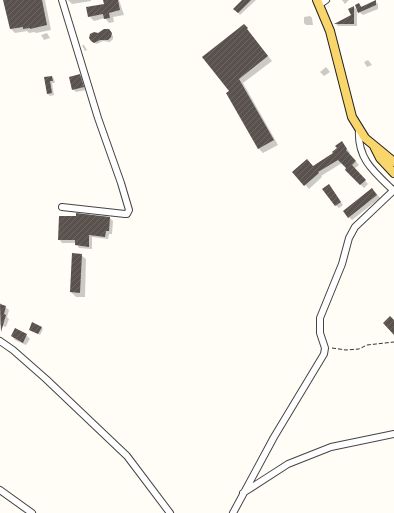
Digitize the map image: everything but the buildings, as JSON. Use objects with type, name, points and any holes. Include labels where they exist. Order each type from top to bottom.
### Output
[{"type":"main road","points":[[321,2],[330,31],[350,111],[365,138],[394,162]]},
{"type":"main road","points":[[374,145],[380,158],[394,172]]},
{"type":"street","points":[[62,0],[98,118],[129,210],[127,214],[125,214],[62,207]]},
{"type":"street","points":[[233,513],[274,437],[321,360],[325,348],[320,333],[320,318],[342,264],[351,232],[394,190],[374,171],[362,156],[359,147],[359,129]]},
{"type":"street","points":[[0,342],[13,350],[46,379],[127,456],[170,513]]},
{"type":"street","points":[[242,494],[277,470],[320,451],[338,445],[356,443],[394,434]]},
{"type":"street","points":[[0,490],[32,513]]},
{"type":"path","points":[[325,348],[346,350],[359,349],[367,346],[394,342]]}]
